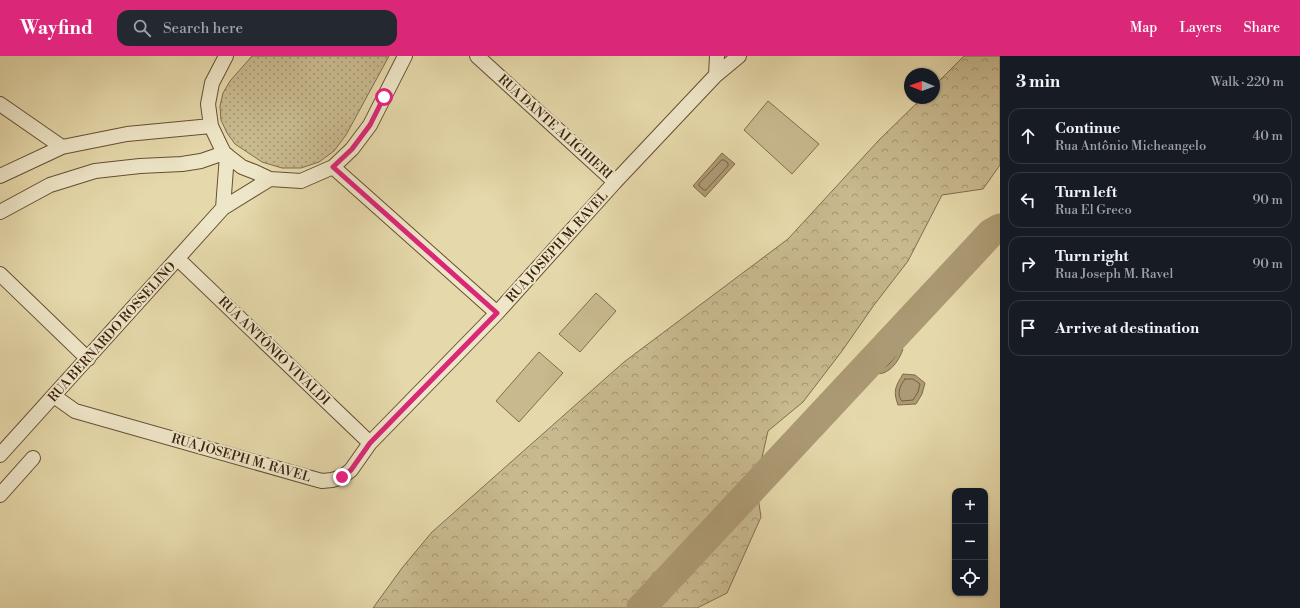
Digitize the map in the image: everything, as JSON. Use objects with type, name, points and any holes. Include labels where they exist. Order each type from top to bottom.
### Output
[{"type":"street","points":[[226,56],[212,83],[208,104],[211,126],[226,154],[242,166],[270,179],[301,181],[333,167],[352,149],[370,125],[405,56]]},
{"type":"street","name":"RUA DANTE ALIGHIERI","points":[[477,56],[615,182]]},
{"type":"street","points":[[716,75],[717,56]]},
{"type":"street","name":"RUA JOSEPH M. RAVEL","points":[[54,396],[76,411],[322,481],[342,477],[351,470],[370,443],[497,313],[615,182],[716,75],[739,56]]},
{"type":"street","points":[[0,104],[62,147]]},
{"type":"street","points":[[0,176],[62,147],[127,134],[211,126]]},
{"type":"street","points":[[223,208],[226,154]]},
{"type":"street","points":[[0,212],[50,185],[95,171],[140,166],[182,164],[201,161],[226,154]]},
{"type":"street","points":[[333,167],[497,313]]},
{"type":"street","name":"RUA BERNARDO ROSSELINO","points":[[0,455],[223,208],[270,179]]},
{"type":"street","name":"RUA ANTÔNIO VIVALDI","points":[[178,259],[370,443]]},
{"type":"street","points":[[0,274],[88,359]]},
{"type":"street","points":[[0,495],[33,458]]},
{"type":"green space","points":[[252,56],[389,56],[346,135],[334,151],[319,162],[301,168],[282,168],[262,162],[235,144],[227,133],[221,120],[220,106],[223,93],[230,81]]},
{"type":"green space","points":[[964,56],[1000,56],[1000,165],[983,189],[942,195],[908,261],[874,305],[842,351],[803,402],[768,431],[756,484],[761,517],[727,593],[697,608],[373,608],[402,568],[432,532],[624,362],[788,239],[879,140],[916,104],[940,104],[940,80]]},
{"type":"green space","points":[[768,101],[819,144],[792,174],[744,130]]},
{"type":"green space","points":[[596,293],[616,311],[580,352],[559,334]]},
{"type":"green space","points":[[539,352],[563,373],[519,422],[496,401]]},
{"type":"water","points":[[722,153],[735,164],[705,197],[693,186]]},
{"type":"water","points":[[885,346],[903,349],[898,360],[890,369],[882,373],[874,373],[872,360]]},
{"type":"water","points":[[903,374],[915,375],[925,383],[922,394],[916,404],[898,405],[895,392],[898,382]]},
{"type":"waterway","points":[[641,608],[991,233],[1000,228]]},
{"type":"route","points":[[342,477],[358,462],[370,443],[497,313],[333,167],[352,149],[370,125],[384,97]]}]
